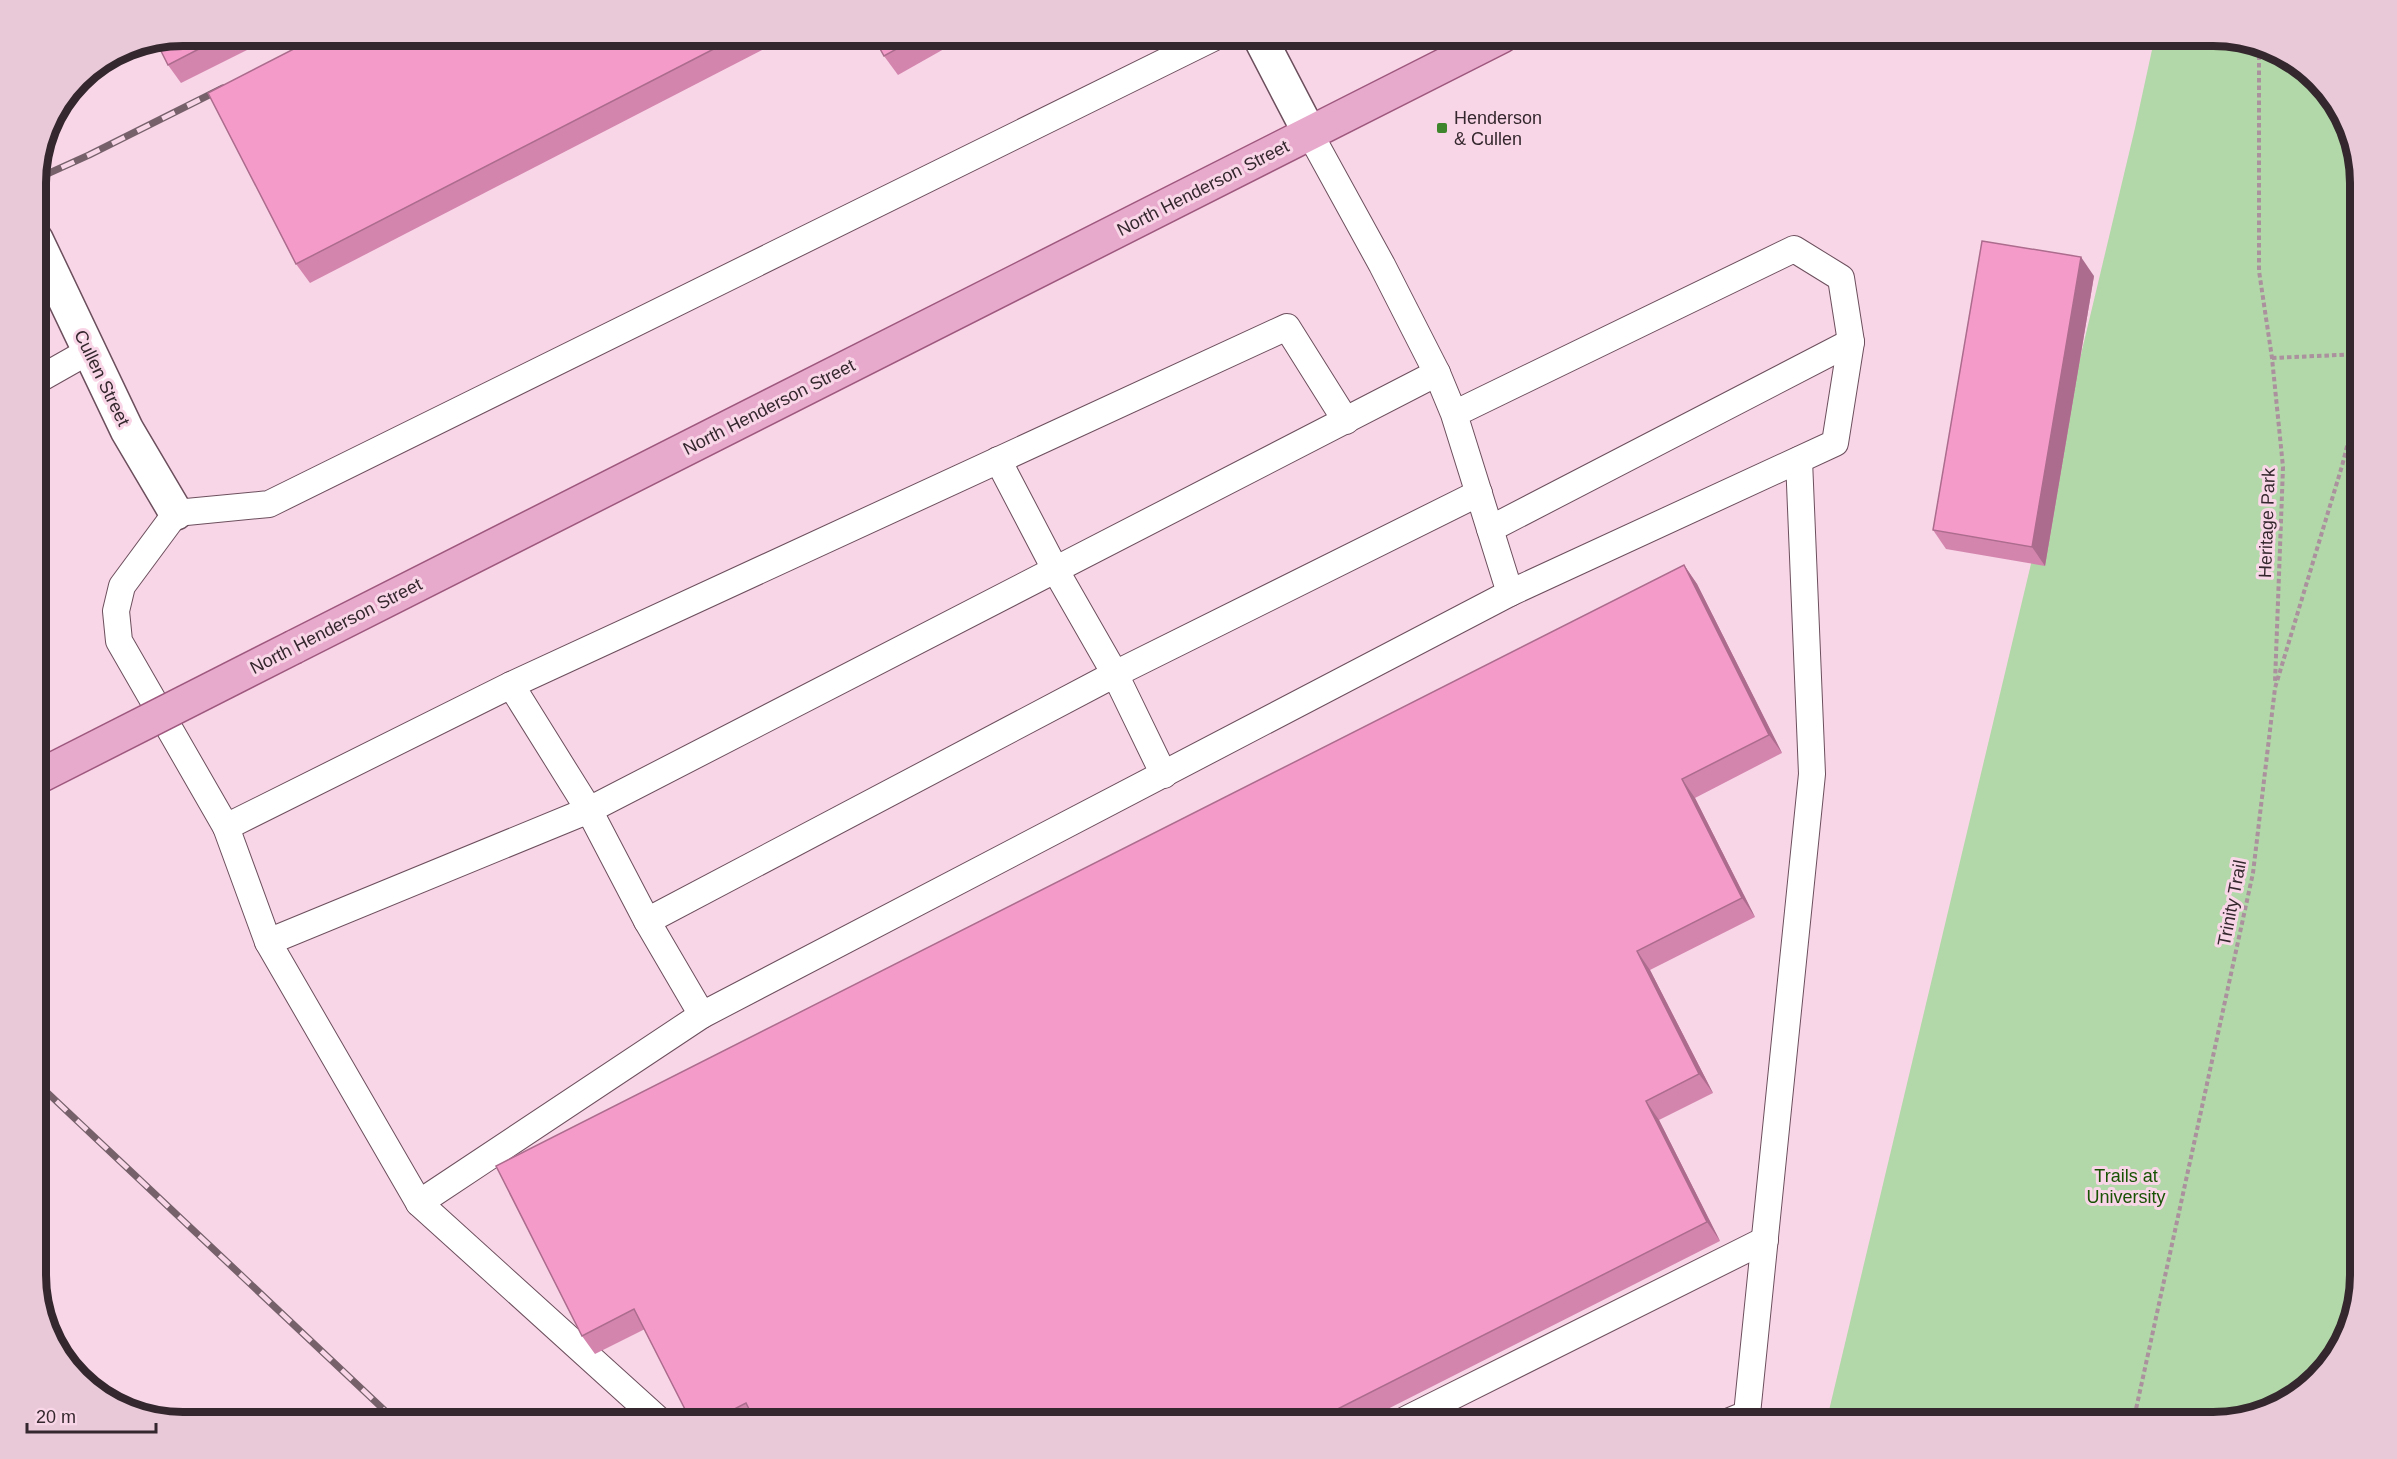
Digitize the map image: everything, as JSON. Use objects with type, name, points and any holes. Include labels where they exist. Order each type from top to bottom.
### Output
[{"type":"main road","name":"North Henderson Street","points":[[47,772],[1482,46]]},
{"type":"street","points":[[1263,46],[1310,134]]},
{"type":"street","name":"Cullen Street","points":[[47,265],[127,430],[176,513]]},
{"type":"lane","points":[[650,1412],[419,1203],[268,942],[226,828],[119,641],[116,611],[122,586],[176,513],[269,504],[1198,46]]},
{"type":"lane","points":[[1310,134],[1382,265],[1437,373],[1454,414],[1510,593]]},
{"type":"lane","points":[[419,1203],[702,1015],[1510,593],[1835,443],[1851,342],[1841,279],[1794,249],[1454,414]]},
{"type":"lane","points":[[226,828],[511,685],[1287,327],[1346,422]]},
{"type":"lane","points":[[1490,529],[1851,342]]},
{"type":"lane","points":[[47,375],[89,351]]},
{"type":"lane","points":[[268,942],[589,810],[1346,422],[1437,373]]},
{"type":"lane","points":[[998,460],[1056,571],[1115,674],[1164,775]]},
{"type":"lane","points":[[1747,1412],[1812,774],[1799,460]]},
{"type":"lane","points":[[647,921],[1115,674],[1479,493]]},
{"type":"lane","points":[[511,685],[589,810],[647,921],[702,1015]]},
{"type":"lane","points":[[1421,1412],[1765,1240]]},
{"type":"path","name":"Heritage Park","points":[[2259,55],[2259,271],[2272,358],[2283,467],[2275,688]]},
{"type":"path","points":[[2272,358],[2350,354]]},
{"type":"path","name":"Trinity Trail","points":[[2135,1412],[2253,873],[2275,688],[2350,435]]},
{"type":"green space","name":"Trails at University","points":[[2153,46],[2214,46],[2249,51],[2282,65],[2297,75],[2322,100],[2340,131],[2346,148],[2350,174],[2350,1276],[2346,1311],[2332,1344],[2310,1372],[2282,1394],[2249,1408],[2214,1412],[1829,1412]]},
{"type":"building","points":[[205,46],[168,65],[160,49]]},
{"type":"building","points":[[300,46],[720,46],[296,264],[208,93]]},
{"type":"building","points":[[878,46],[902,46],[884,56]]},
{"type":"building","points":[[1982,241],[2081,257],[2032,547],[1933,530]]},
{"type":"building","points":[[1684,565],[1769,735],[1682,779],[1742,898],[1637,951],[1699,1074],[1646,1101],[1707,1222],[1332,1412],[750,1412],[746,1403],[728,1412],[686,1412],[634,1309],[582,1336],[496,1166]]},
{"type":"railway","points":[[47,174],[223,88]]},
{"type":"railway","points":[[47,1092],[386,1412]]},
{"type":"place","name":"Henderson & Cullen","points":[[1442,128]]}]
